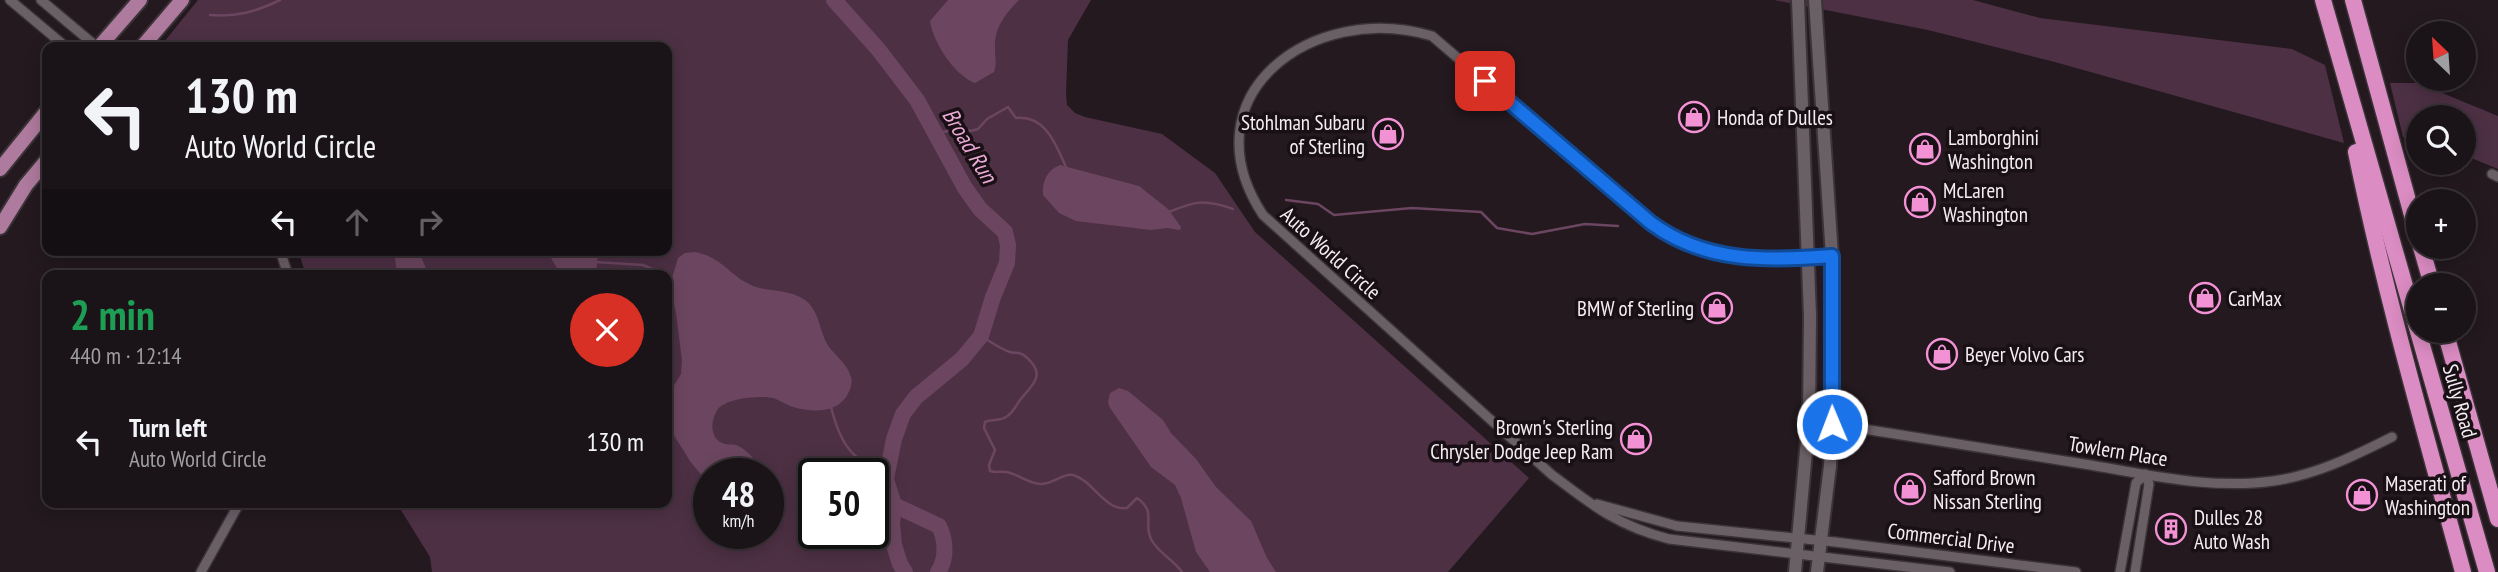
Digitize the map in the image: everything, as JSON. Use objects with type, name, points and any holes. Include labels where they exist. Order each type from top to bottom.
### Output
[{"type":"highway","name":"Sully Road","points":[[2323,0],[2487,572]]},
{"type":"highway","points":[[2353,0],[2406,193]]},
{"type":"highway","points":[[2335,43],[2373,233],[2402,351],[2463,572]]},
{"type":"highway","name":"Sully Road","points":[[2448,343],[2498,519]]},
{"type":"main road","points":[[102,42],[140,0]]},
{"type":"main road","points":[[146,42],[182,0]]},
{"type":"main road","points":[[1815,0],[1832,256],[1832,424],[1830,466],[1817,572]]},
{"type":"main road","points":[[1795,572],[1809,418],[1810,258],[1799,6]]},
{"type":"main road","points":[[0,169],[42,117]]},
{"type":"main road","points":[[0,227],[26,185],[42,166]]},
{"type":"street","points":[[10,0],[60,42]]},
{"type":"street","points":[[41,0],[92,42]]},
{"type":"street","points":[[1399,20],[1432,36],[1651,223],[1677,239],[1707,251],[1741,258],[1832,256]]},
{"type":"street","name":"Auto World Circle","points":[[1270,56],[1260,68],[1247,93],[1238,131],[1246,184],[1263,215],[1516,444],[1588,501],[1629,527],[1670,539],[1797,555]]},
{"type":"street","name":"Towlern Place","points":[[1832,424],[2224,484],[2277,481],[2324,469],[2392,438]]},
{"type":"street","points":[[2120,572],[2136,483],[2145,474],[2149,484],[2135,572]]},
{"type":"street","name":"Auto World Circle","points":[[1588,501],[1677,526],[1821,541]]},
{"type":"street","points":[[201,572],[237,508]]},
{"type":"street","name":"Commercial Drive","points":[[1821,541],[2076,572]]},
{"type":"street","name":"Commercial Drive","points":[[1797,555],[1950,572]]},
{"type":"shaded area","points":[[198,0],[1091,0],[1068,40],[1067,105],[1075,113],[1085,117],[1162,134],[1215,173],[1255,232],[1529,478],[1448,572],[432,572],[430,557],[400,508],[672,508],[672,270],[304,270],[300,256],[672,256],[672,42],[164,42]]},
{"type":"shaded area","points":[[948,0],[1019,0],[998,28],[994,72],[975,83],[952,65],[940,48],[932,29],[930,21]]},
{"type":"shaded area","points":[[1774,0],[1973,0],[2040,18],[2292,49],[2325,65],[2344,143],[2051,61],[1928,30]]},
{"type":"shaded area","points":[[2390,83],[2406,83],[2406,91],[2437,91],[2471,105],[2406,105],[2406,138],[2403,137]]},
{"type":"shaded area","points":[[2476,107],[2498,116],[2498,169],[2476,160]]},
{"type":"shaded area","points":[[1060,165],[1139,186],[1168,209],[1181,227],[1180,230],[1151,230],[1076,221],[1059,213],[1043,195],[1043,190],[1049,173]]},
{"type":"shaded area","points":[[695,252],[719,262],[749,284],[805,300],[814,310],[829,347],[851,377],[851,387],[841,403],[829,409],[815,411],[790,406],[773,398],[744,398],[728,402],[718,409],[713,419],[714,434],[720,442],[738,446],[753,458],[693,458],[693,465],[672,432],[672,389],[681,374],[682,361],[672,294],[672,278],[678,258],[685,253]]},
{"type":"shaded area","points":[[395,256],[421,256],[427,270],[396,270]]},
{"type":"shaded area","points":[[549,256],[598,256],[596,270],[558,270]]},
{"type":"shaded area","points":[[1119,388],[1128,391],[1163,420],[1216,487],[1251,521],[1276,572],[1210,572],[1196,552],[1175,485],[1151,467],[1110,408],[1110,393]]},
{"type":"waterway","points":[[210,15],[246,13],[280,0]]},
{"type":"waterway","name":"Broad Run","points":[[834,0],[878,49],[917,100],[965,188],[980,209],[1005,232],[1008,245],[1007,263],[981,336],[962,359],[916,397],[903,414],[894,439],[886,479],[894,505],[894,545],[905,572]]},
{"type":"waterway","points":[[934,134],[962,128],[971,131],[978,129],[987,119],[1008,107],[1016,118],[1026,118],[1042,126],[1054,141],[1066,167]]},
{"type":"waterway","points":[[1286,200],[1318,204],[1334,215],[1412,208],[1481,212],[1497,228],[1532,234],[1585,224],[1618,226]]},
{"type":"waterway","points":[[1169,212],[1200,203],[1233,209]]},
{"type":"waterway","points":[[595,262],[643,265],[654,270]]},
{"type":"waterway","points":[[981,336],[1006,351],[1023,354],[1032,363],[1037,374],[1036,380],[1010,414],[985,422],[984,428],[995,450],[989,465],[990,471],[1011,473],[1042,484],[1073,475],[1119,508],[1127,508],[1137,498],[1148,513],[1151,539],[1182,572]]},
{"type":"waterway","points":[[831,407],[843,440],[859,458]]},
{"type":"waterway","name":"Broad Run","points":[[894,505],[939,526],[944,549],[938,572]]},
{"type":"place","name":"Honda of Dulles","points":[[1694,117]]},
{"type":"place","name":"Stohlman Subaru of Sterling","points":[[1388,134]]},
{"type":"place","name":"Lamborghini Washington","points":[[1925,149]]},
{"type":"place","name":"McLaren Washington","points":[[1920,202]]},
{"type":"place","name":"CarMax","points":[[2205,298]]},
{"type":"place","name":"BMW of Sterling","points":[[1717,308]]},
{"type":"place","name":"Beyer Volvo Cars","points":[[1942,354]]},
{"type":"place","name":"Brown's Sterling Chrysler Dodge Jeep Ram","points":[[1636,439]]},
{"type":"place","name":"Safford Brown Nissan Sterling","points":[[1910,489]]},
{"type":"place","name":"Maserati of Washington","points":[[2362,495]]},
{"type":"place","name":"Dulles 28 Auto Wash","points":[[2171,529]]},
{"type":"route","points":[[1485,81],[1651,223],[1677,239],[1707,251],[1741,258],[1832,256],[1832,424]]}]
